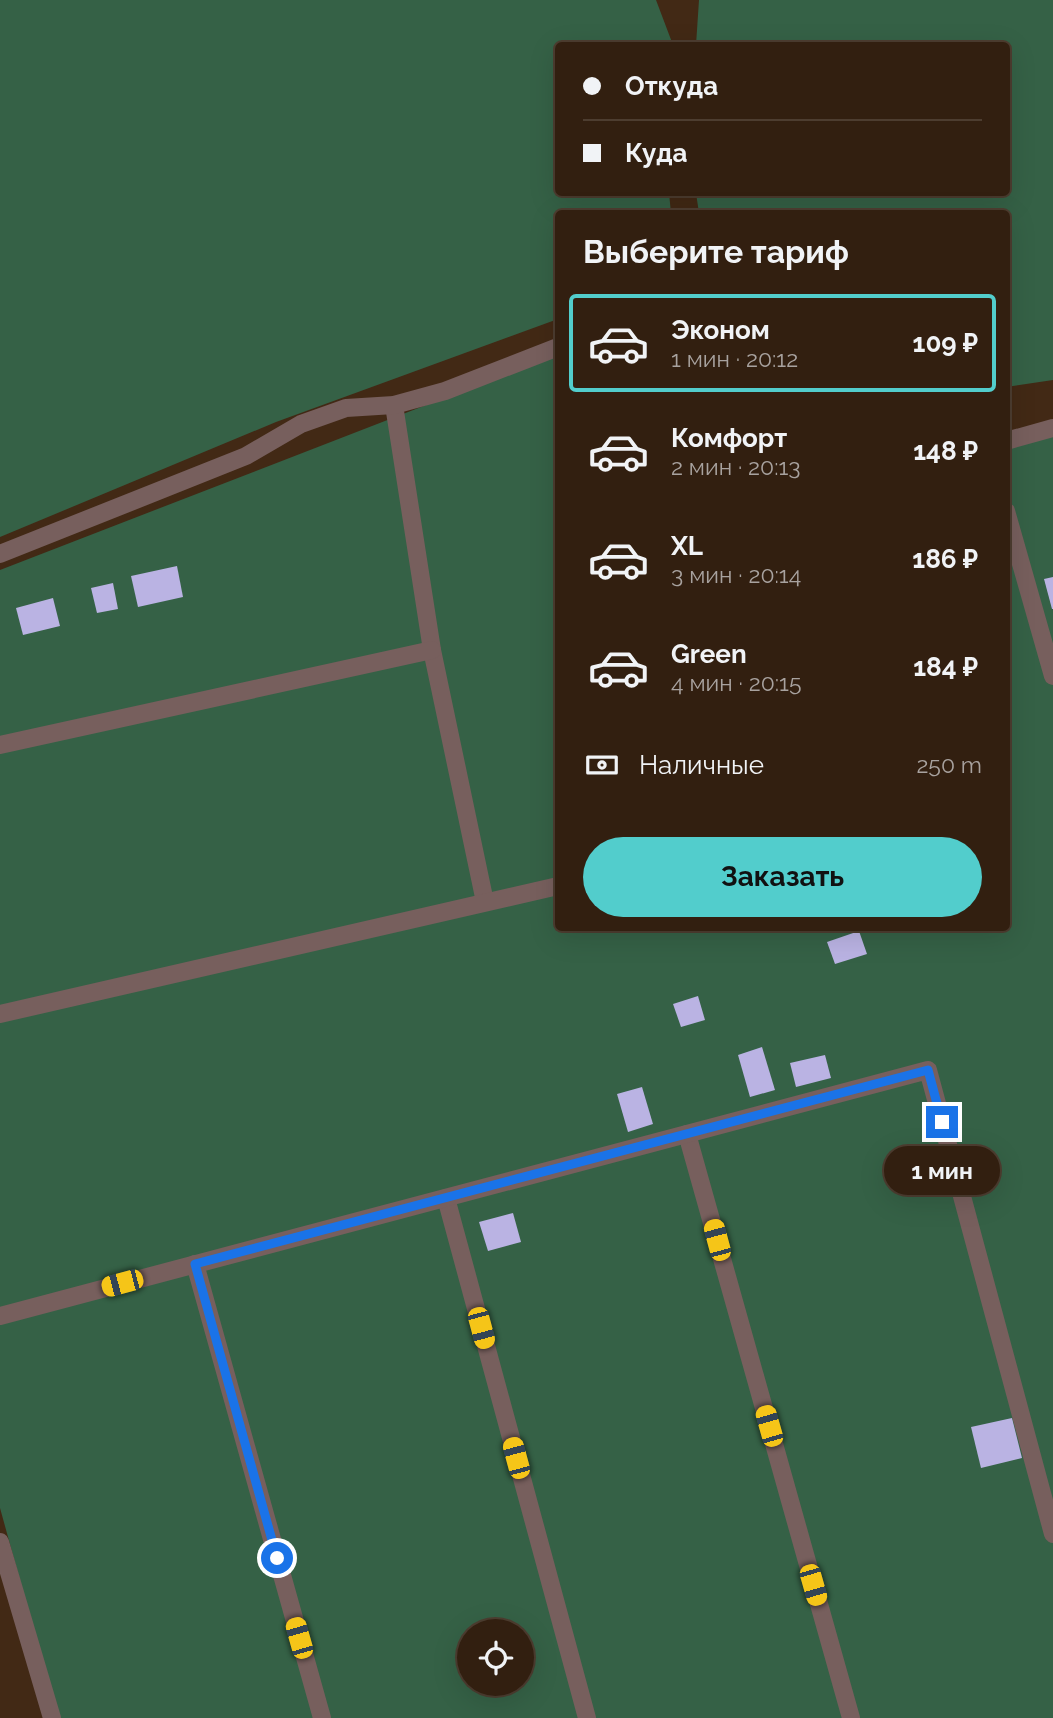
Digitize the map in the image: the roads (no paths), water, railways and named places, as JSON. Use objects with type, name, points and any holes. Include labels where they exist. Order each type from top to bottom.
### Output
[{"type":"street","points":[[0,554],[246,456],[301,424],[346,408],[394,405],[445,391],[555,348]]},
{"type":"street","points":[[394,405],[432,650],[485,902]]},
{"type":"street","points":[[1010,440],[1053,428]]},
{"type":"street","points":[[1010,525],[1053,676]]},
{"type":"street","points":[[0,745],[432,650]]},
{"type":"street","points":[[0,1014],[555,887]]},
{"type":"street","points":[[0,1315],[928,1070],[1053,1534]]},
{"type":"street","points":[[687,1134],[851,1718]]},
{"type":"street","points":[[446,1198],[587,1718]]},
{"type":"street","points":[[195,1264],[322,1718]]},
{"type":"street","points":[[0,1542],[52,1718]]}]
